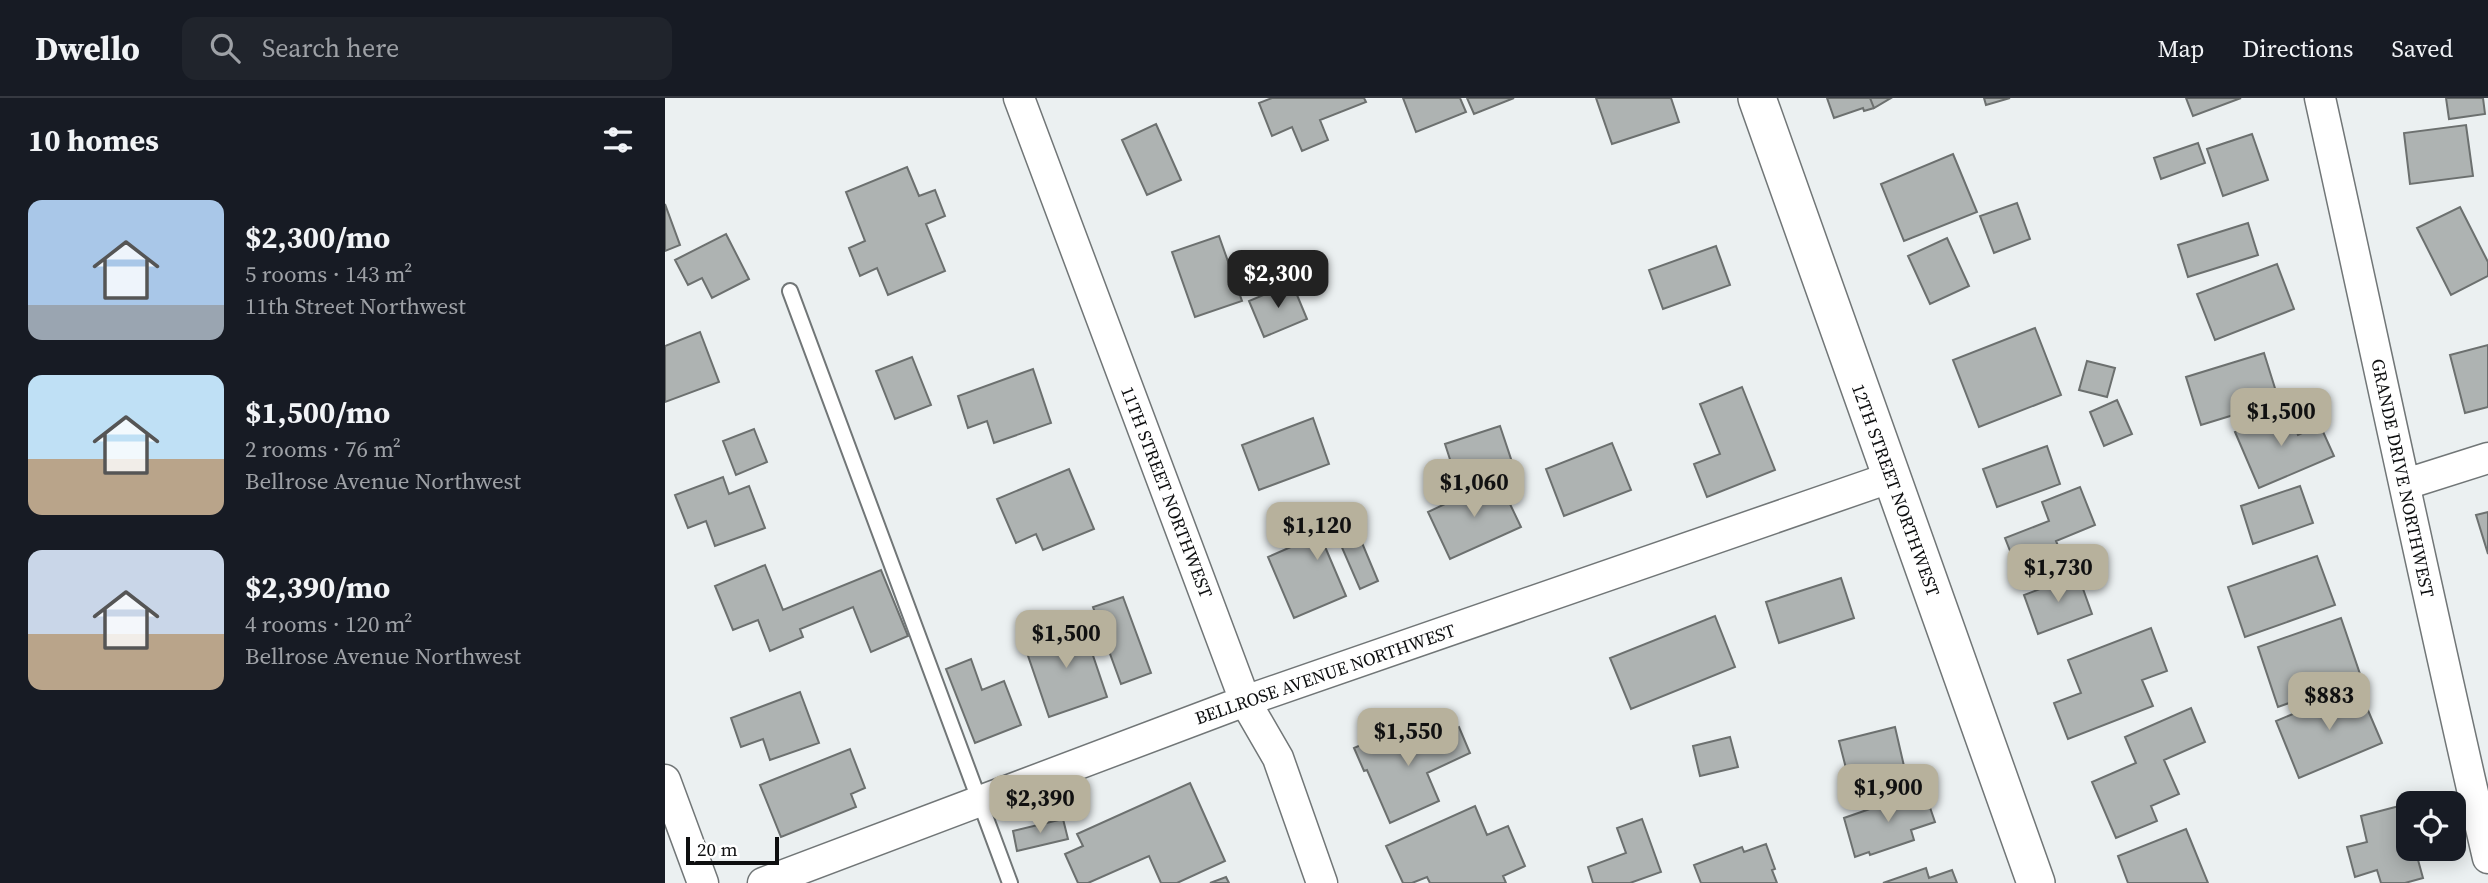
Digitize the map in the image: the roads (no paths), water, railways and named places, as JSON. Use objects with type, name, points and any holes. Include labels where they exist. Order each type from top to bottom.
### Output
[{"type":"street","name":"11TH STREET NORTHWEST","points":[[1019,98],[1245,701],[1278,758],[1322,883]]},
{"type":"street","name":"12TH STREET NORTHWEST","points":[[1757,98],[2036,883]]},
{"type":"street","name":"GRANDE DRIVE NORTHWEST","points":[[2320,98],[2406,484],[2440,652],[2488,858]]},
{"type":"street","points":[[2406,484],[2488,458]]},
{"type":"street","name":"BELLROSE AVENUE NORTHWEST","points":[[763,883],[1245,701],[1892,477]]},
{"type":"street","points":[[665,780],[703,883]]},
{"type":"lane","points":[[790,291],[1010,883]]}]
